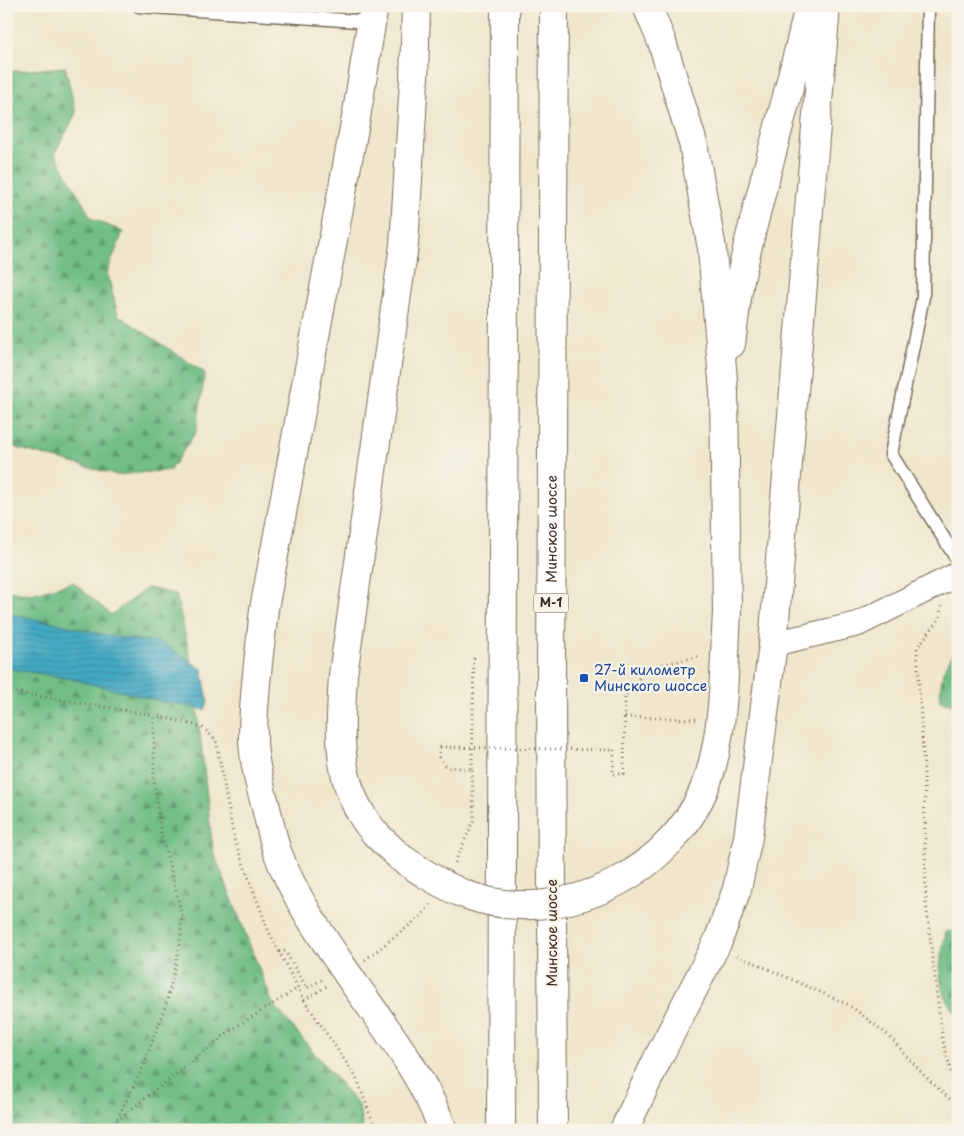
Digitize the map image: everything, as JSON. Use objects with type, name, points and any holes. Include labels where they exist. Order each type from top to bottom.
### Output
[{"type":"main road","points":[[416,6],[414,80],[404,245],[343,675],[340,732],[345,777],[356,807],[374,832],[401,858],[434,880],[468,896],[504,904],[542,905],[579,898],[614,885],[645,865],[673,839],[694,808],[709,774],[718,738],[727,612],[724,392],[712,249],[693,143],[662,42],[647,6]]},
{"type":"main road","points":[[501,1130],[505,6]]},
{"type":"main road","name":"Минское шоссе","points":[[553,1130],[551,682],[554,6]]},
{"type":"main road","points":[[724,392],[740,282],[763,184],[798,53],[808,6]]},
{"type":"main road","points":[[624,1130],[657,1060],[718,941],[737,888],[748,837],[773,644],[826,6]]},
{"type":"main road","points":[[373,14],[357,112],[264,608],[253,738],[262,796],[277,851],[289,879],[311,918],[419,1078],[436,1111],[443,1130]]},
{"type":"street","points":[[773,644],[858,624],[958,574]]},
{"type":"lane","points":[[140,6],[373,14]]},
{"type":"lane","points":[[928,6],[923,297],[891,454],[958,561]]},
{"type":"path","points":[[942,602],[940,618],[917,648],[924,770],[926,903],[942,1037],[958,1097]]},
{"type":"path","points":[[440,757],[440,747],[614,750],[613,774],[624,774],[625,696],[647,668],[708,655]]},
{"type":"path","points":[[472,769],[474,657]]},
{"type":"path","points":[[6,691],[154,715],[202,727],[216,740],[234,839],[269,932],[304,1000],[356,1077],[376,1130]]},
{"type":"path","points":[[115,1123],[143,1067],[167,1001],[180,945],[182,915],[161,833],[154,781],[154,715]]},
{"type":"path","points":[[625,717],[699,719]]},
{"type":"path","points":[[279,952],[285,951],[307,988],[326,977]]},
{"type":"path","points":[[732,953],[849,1005],[888,1035],[924,1075],[958,1106]]},
{"type":"path","points":[[304,1000],[333,982]]},
{"type":"path","points":[[105,1130],[232,1030],[298,988]]},
{"type":"green space","points":[[65,67],[76,113],[55,153],[91,218],[123,232],[107,272],[118,315],[205,373],[196,432],[170,470],[117,475],[6,445],[6,74],[16,71]]},
{"type":"green space","points":[[73,582],[111,615],[147,588],[176,594],[193,671],[213,851],[273,1004],[359,1106],[363,1130],[6,1130],[6,591],[32,594]]},
{"type":"green space","points":[[958,648],[958,705],[940,701],[943,673]]},
{"type":"green space","points":[[958,930],[958,1016],[947,1001],[940,974],[946,932]]},
{"type":"water","points":[[6,613],[109,636],[162,643],[202,669],[208,701],[205,710],[72,679],[6,668]]},
{"type":"place","name":"27-й километр Минского шоссе","points":[[584,678]]}]
